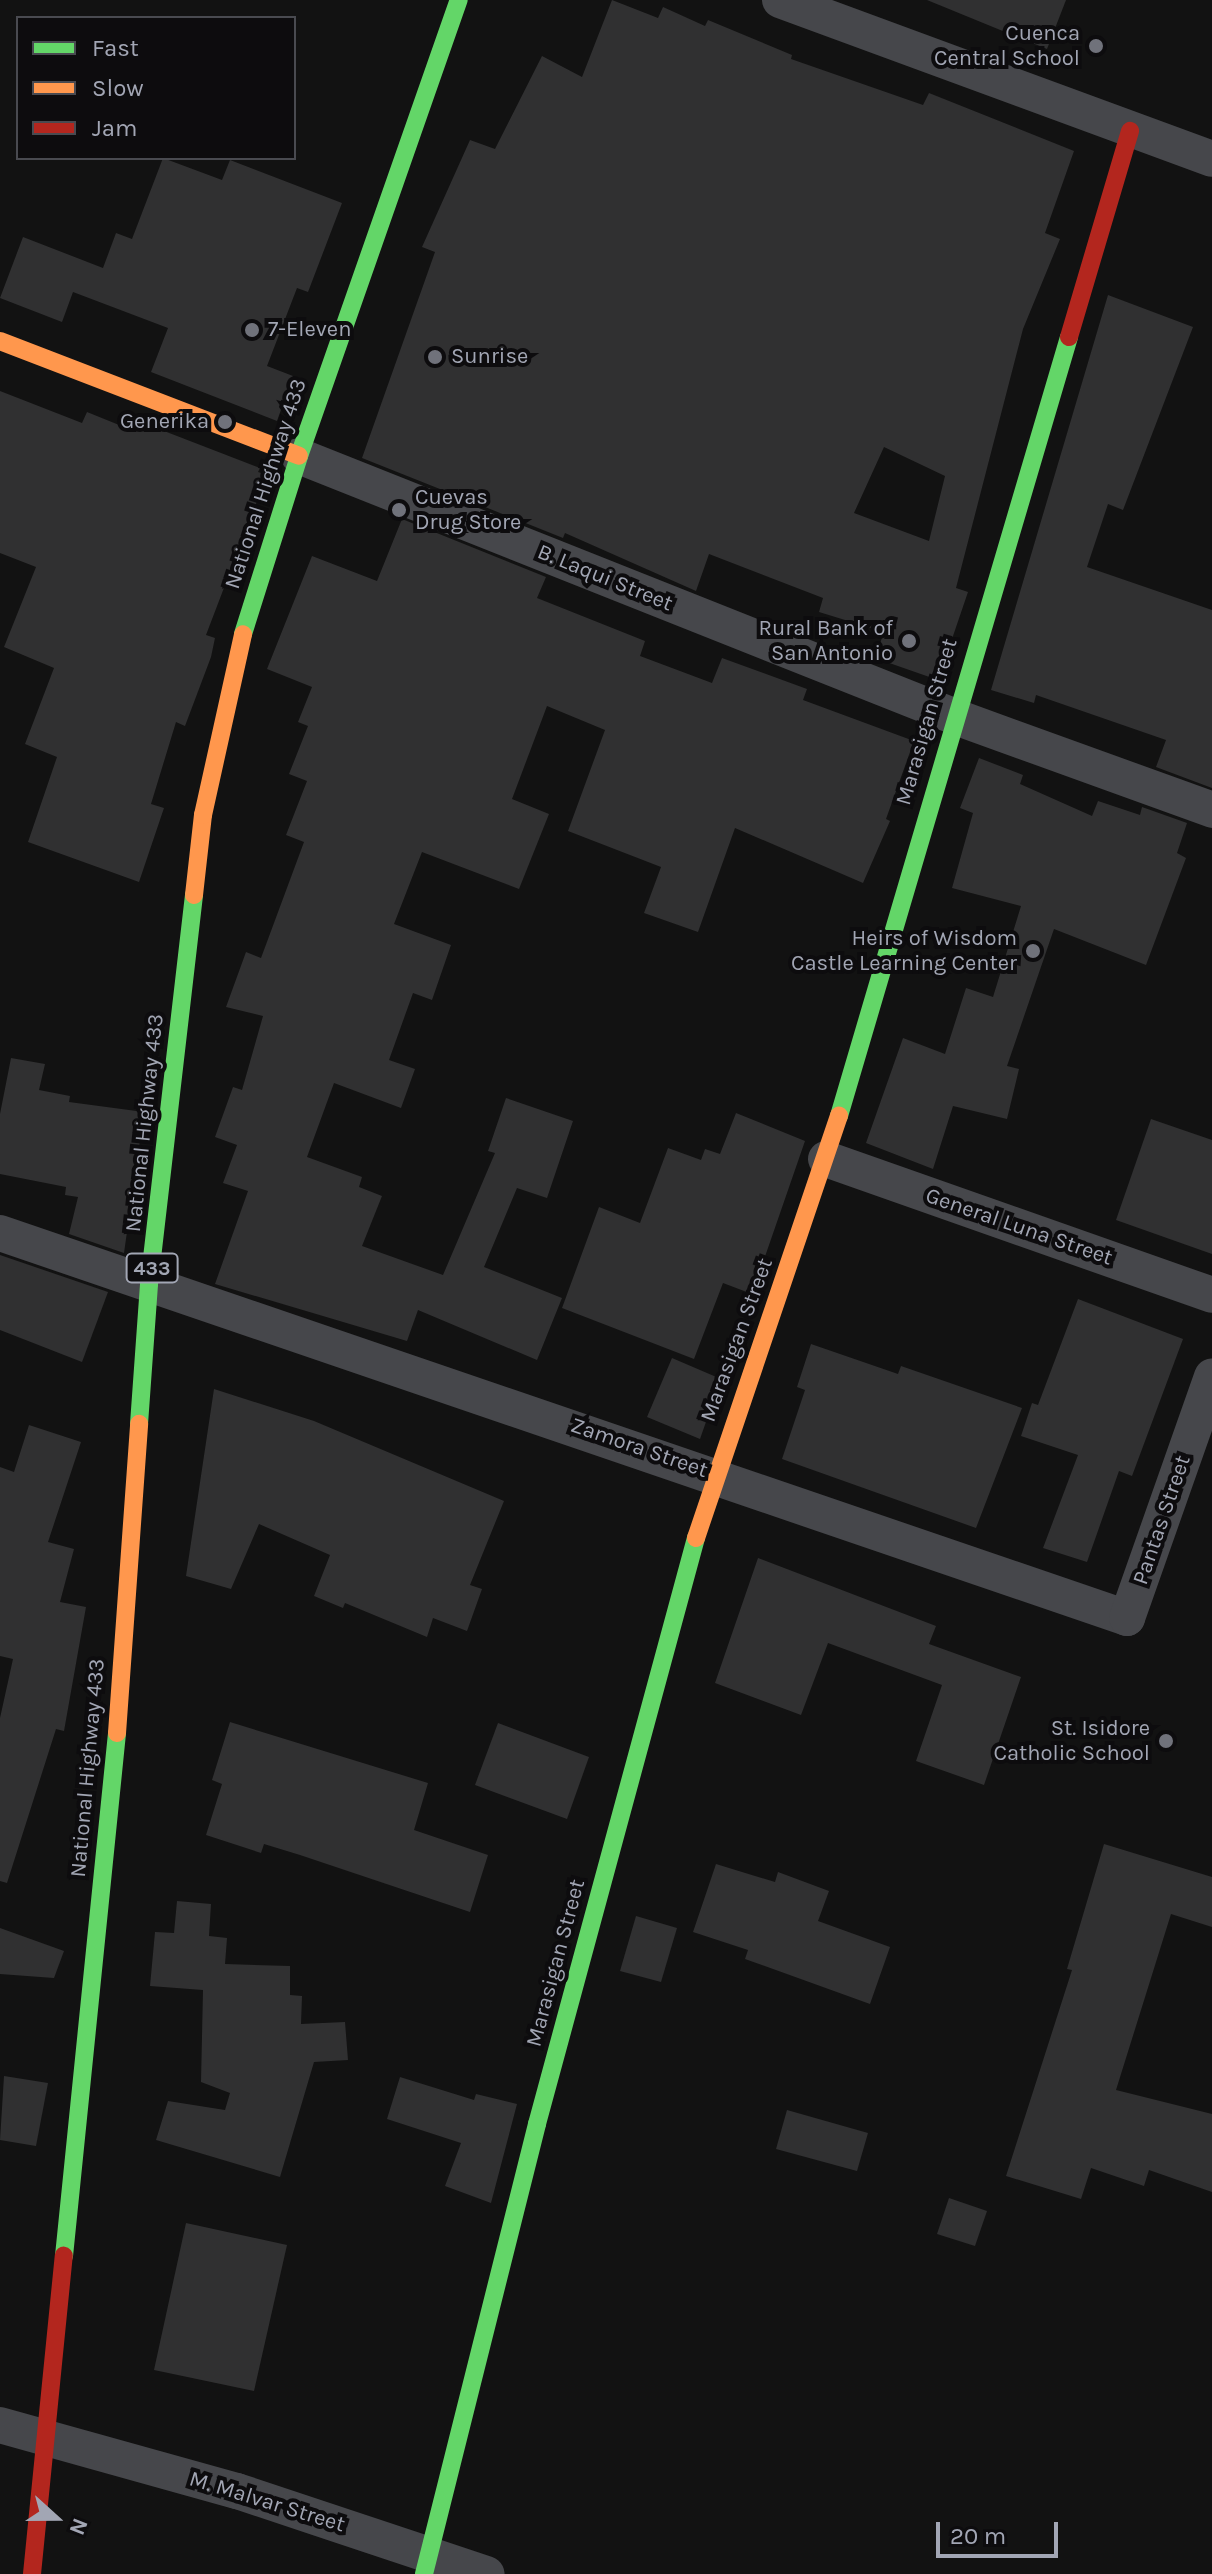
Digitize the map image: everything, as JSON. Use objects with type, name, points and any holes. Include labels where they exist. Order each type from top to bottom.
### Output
[{"type":"main road","name":"National Highway 433","points":[[32,2574],[115,1754],[149,1284],[203,815],[239,646],[299,456],[459,0]]},
{"type":"main road","name":"Marasigan Street","points":[[426,2563],[537,2124],[714,1474],[826,1159],[953,716],[1130,131]]},
{"type":"main road","name":"B. Laqui Street","points":[[0,341],[299,456]]},
{"type":"street","points":[[780,0],[1212,159]]},
{"type":"street","name":"B. Laqui Street","points":[[299,456],[953,716],[1212,810]]},
{"type":"street","name":"General Luna Street","points":[[826,1159],[1212,1295]]},
{"type":"street","name":"Zamora Street","points":[[0,1233],[714,1474],[1127,1618]]},
{"type":"street","name":"Pantas Street","points":[[1127,1618],[1212,1376]]},
{"type":"street","name":"M. Malvar Street","points":[[0,2425],[44,2440],[237,2491],[426,2563],[487,2574]]},
{"type":"building","points":[[612,0],[658,18],[663,7],[705,26],[708,20],[792,55],[791,59],[923,105],[929,93],[1074,151],[1045,233],[1060,239],[1023,329],[956,588],[968,592],[938,680],[875,658],[884,632],[819,612],[823,598],[709,554],[696,591],[565,533],[563,538],[362,458],[435,252],[422,247],[470,140],[495,149],[542,56],[582,77]],"holes":[[[884,447],[945,476],[929,541],[854,513]]]},
{"type":"building","points":[[927,0],[1066,0],[1047,49]]},
{"type":"building","points":[[162,160],[222,180],[230,160],[342,203],[308,292],[297,288],[267,366],[293,376],[277,421],[151,372],[168,328],[73,292],[62,322],[0,298],[23,237],[103,268],[116,233],[132,239]]},
{"type":"building","points":[[1108,295],[1193,327],[1123,510],[1108,504],[1087,567],[1212,610],[1212,788],[1156,767],[1166,740],[1036,695],[1034,703],[991,690]]},
{"type":"building","points":[[0,391],[82,423],[87,412],[129,429],[133,419],[260,468],[258,472],[267,475],[206,635],[215,638],[211,657],[185,726],[176,722],[151,804],[164,808],[139,882],[28,842],[57,757],[25,744],[54,668],[4,647],[36,567],[0,553]]},
{"type":"building","points":[[402,519],[546,577],[537,598],[645,641],[640,656],[712,683],[722,658],[807,689],[803,700],[914,741],[886,819],[890,821],[863,883],[735,828],[698,932],[644,913],[661,867],[568,831],[605,730],[547,706],[512,799],[549,814],[519,889],[422,852],[394,924],[451,945],[432,1000],[413,993],[389,1060],[415,1069],[401,1108],[334,1083],[307,1157],[362,1177],[359,1187],[382,1196],[362,1246],[443,1275],[495,1153],[488,1151],[506,1098],[573,1121],[547,1198],[517,1188],[484,1267],[562,1298],[537,1360],[418,1310],[407,1341],[215,1284],[248,1191],[223,1183],[237,1145],[215,1137],[233,1087],[242,1090],[263,1016],[226,1007],[246,952],[261,958],[304,842],[286,835],[307,781],[289,774],[308,726],[298,722],[312,687],[267,669],[312,556],[377,581]]},
{"type":"building","points":[[979,758],[1023,775],[1020,784],[1092,816],[1098,801],[1140,815],[1142,807],[1187,823],[1177,853],[1186,858],[1146,965],[1054,929],[1007,1066],[1019,1069],[1007,1119],[953,1106],[933,1169],[866,1143],[903,1038],[945,1054],[966,988],[993,997],[1021,906],[952,888],[973,813],[960,808]]},
{"type":"building","points":[[11,1058],[45,1064],[39,1090],[70,1096],[69,1102],[144,1112],[124,1253],[69,1234],[78,1197],[65,1195],[66,1187],[0,1174],[0,1114]]},
{"type":"building","points":[[736,1113],[805,1141],[752,1294],[723,1283],[694,1359],[562,1308],[599,1207],[640,1223],[668,1148],[701,1160],[705,1149],[720,1154]]},
{"type":"building","points":[[1151,1119],[1212,1140],[1212,1254],[1116,1220]]},
{"type":"building","points":[[0,1255],[108,1292],[82,1362],[0,1330]]},
{"type":"building","points":[[1078,1299],[1183,1339],[1132,1476],[1119,1471],[1087,1562],[1043,1548],[1078,1455],[1021,1436],[1032,1403],[1038,1405]]},
{"type":"building","points":[[811,1344],[898,1374],[901,1366],[1022,1408],[976,1528],[782,1459],[805,1390],[797,1387]]},
{"type":"building","points":[[672,1358],[721,1379],[700,1439],[647,1417]]},
{"type":"building","points":[[214,1389],[314,1421],[504,1501],[470,1585],[482,1589],[467,1631],[433,1618],[427,1637],[345,1603],[343,1608],[314,1596],[330,1555],[259,1524],[231,1589],[186,1576]]},
{"type":"building","points":[[29,1425],[81,1442],[48,1542],[74,1549],[60,1602],[86,1607],[64,1731],[56,1729],[7,1883],[0,1881],[0,1718],[13,1659],[0,1656],[0,1467],[14,1472]]},
{"type":"building","points":[[758,1558],[936,1626],[929,1644],[1021,1677],[984,1785],[916,1761],[942,1685],[828,1643],[801,1715],[715,1683]]},
{"type":"building","points":[[230,1722],[428,1783],[414,1830],[488,1855],[470,1912],[264,1844],[261,1853],[206,1835],[222,1784],[212,1780]]},
{"type":"building","points":[[498,1723],[589,1757],[567,1819],[475,1785]]},
{"type":"building","points":[[1104,1844],[1212,1877],[1212,1927],[1171,1914],[1116,2090],[1212,2114],[1212,2192],[1149,2170],[1144,2186],[1091,2168],[1081,2199],[1006,2176],[1072,1970],[1067,1969]]},
{"type":"building","points":[[716,1864],[775,1882],[778,1872],[829,1891],[818,1921],[890,1947],[870,2004],[745,1959],[748,1950],[693,1932]]},
{"type":"building","points":[[177,1901],[211,1904],[209,1936],[227,1938],[225,1964],[290,1966],[290,1995],[302,1996],[301,2024],[345,2022],[348,2060],[314,2062],[280,2177],[156,2140],[168,2101],[225,2110],[230,2093],[201,2082],[203,1990],[150,1986],[155,1932],[174,1933]]},
{"type":"building","points":[[636,1916],[677,1928],[661,1982],[620,1971]]},
{"type":"building","points":[[0,1928],[64,1951],[54,1978],[0,1974]]},
{"type":"building","points":[[4,2076],[48,2083],[36,2146],[0,2140]]},
{"type":"building","points":[[400,2077],[474,2100],[476,2094],[517,2104],[491,2203],[445,2186],[461,2143],[387,2119]]},
{"type":"building","points":[[787,2110],[868,2133],[857,2171],[776,2149]]},
{"type":"building","points":[[949,2198],[987,2211],[975,2246],[937,2234]]},
{"type":"building","points":[[186,2223],[287,2245],[254,2391],[154,2370]]},
{"type":"traffic: fast","points":[[243,634],[299,456],[459,0]]},
{"type":"traffic: fast","points":[[839,1116],[1069,337]]},
{"type":"traffic: fast","points":[[139,1424],[149,1284],[194,895]]},
{"type":"traffic: fast","points":[[424,2574],[537,2124],[696,1538]]},
{"type":"traffic: fast","points":[[64,2256],[117,1733]]},
{"type":"traffic: slow","points":[[0,341],[299,456]]},
{"type":"traffic: slow","points":[[194,895],[203,815],[243,634]]},
{"type":"traffic: slow","points":[[696,1538],[839,1116]]},
{"type":"traffic: slow","points":[[117,1733],[139,1424]]},
{"type":"traffic: jam","points":[[1069,337],[1130,131]]},
{"type":"traffic: jam","points":[[32,2574],[64,2256]]},
{"type":"place","name":"Cuenca Central School","points":[[1096,46]]},
{"type":"place","name":"7-Eleven","points":[[252,330]]},
{"type":"place","name":"Sunrise","points":[[435,357]]},
{"type":"place","name":"Generika","points":[[225,422]]},
{"type":"place","name":"Cuevas Drug Store","points":[[399,510]]},
{"type":"place","name":"Rural Bank of San Antonio","points":[[909,641]]},
{"type":"place","name":"Heirs of Wisdom Castle Learning Center","points":[[1033,951]]},
{"type":"place","name":"St. Isidore Catholic School","points":[[1166,1741]]}]
